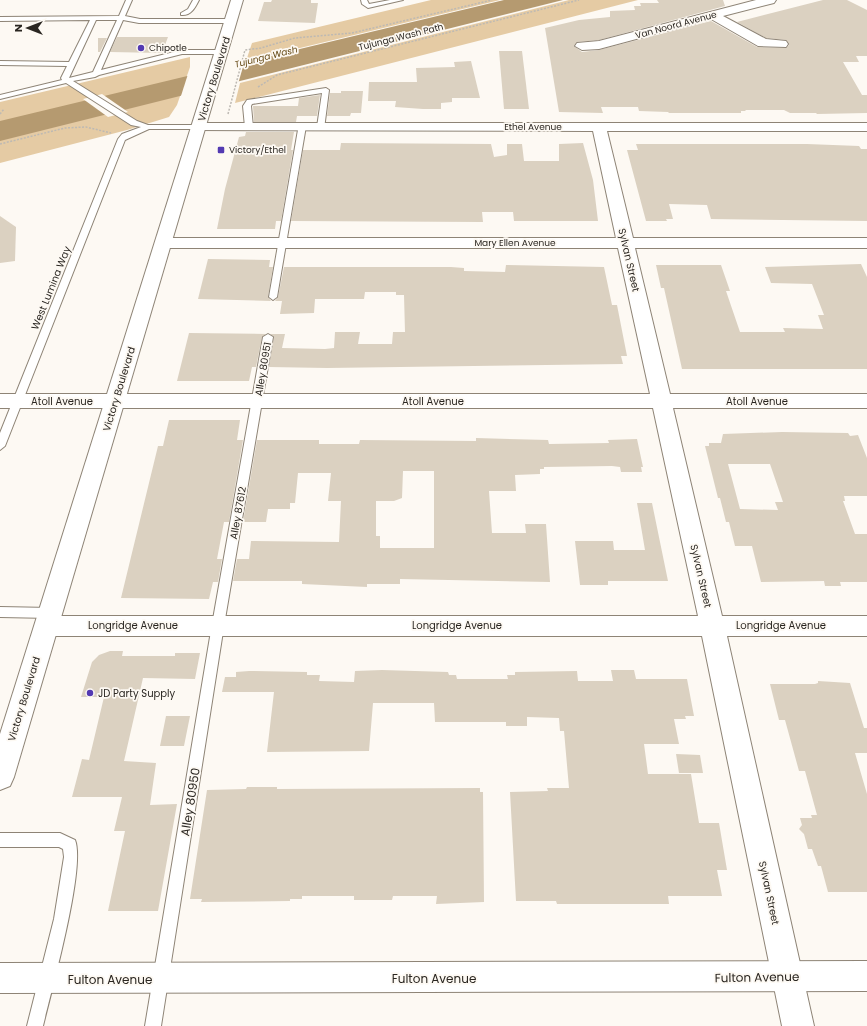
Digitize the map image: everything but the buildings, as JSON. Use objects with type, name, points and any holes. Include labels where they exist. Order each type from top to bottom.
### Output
[{"type":"street","name":"Victory Boulevard","points":[[2,766],[116,402],[237,0]]},
{"type":"street","name":"Van Noord Avenue","points":[[582,46],[599,45],[770,0]]},
{"type":"street","points":[[712,15],[763,42],[781,44]]},
{"type":"street","name":"Ethel Avenue","points":[[200,127],[867,127]]},
{"type":"street","name":"Sylvan Street","points":[[598,127],[712,625],[798,1026]]},
{"type":"street","name":"Mary Ellen Avenue","points":[[163,243],[867,243]]},
{"type":"street","name":"Atoll Avenue","points":[[9,401],[867,401]]},
{"type":"street","name":"Longridge Avenue","points":[[49,619],[218,625],[867,626]]},
{"type":"street","name":"Fulton Avenue","points":[[0,978],[161,979],[867,976]]},
{"type":"lane","points":[[95,75],[130,0]]},
{"type":"lane","points":[[183,14],[190,10],[196,0]]},
{"type":"lane","points":[[364,0],[364,4],[368,6],[400,0]]},
{"type":"lane","points":[[130,18],[142,14],[183,14],[232,17]]},
{"type":"lane","points":[[0,19],[130,18],[139,21],[232,17]]},
{"type":"lane","points":[[94,18],[64,78],[122,117],[134,123],[148,127],[200,127]]},
{"type":"lane","points":[[0,97],[95,75],[182,52],[221,56]]},
{"type":"lane","points":[[0,64],[71,64]]},
{"type":"lane","points":[[249,126],[247,106],[250,102],[326,90],[321,126]]},
{"type":"lane","points":[[272,297],[302,126]]},
{"type":"lane","points":[[123,137],[148,127]]},
{"type":"lane","name":"West Lumina Way","points":[[0,446],[9,401],[123,137]]},
{"type":"lane","name":"Alley 80951","points":[[258,401],[268,337]]},
{"type":"lane","name":"Alley 87612","points":[[218,625],[258,401]]},
{"type":"lane","points":[[0,612],[49,619]]},
{"type":"lane","name":"Alley 80950","points":[[153,1026],[218,625]]},
{"type":"lane","points":[[0,840],[60,840],[70,845],[71,857],[67,884],[48,978],[35,1026]]},
{"type":"path","name":"Tujunga Wash Path","points":[[227,118],[244,50],[261,48],[295,38],[352,33],[492,0]]},
{"type":"path","name":"Tujunga Wash Path","points":[[254,91],[267,80],[277,75],[578,0]]},
{"type":"path","points":[[232,96],[239,96]]},
{"type":"path","points":[[0,144],[65,128],[76,127],[123,137]]},
{"type":"shaded area","points":[[431,0],[500,0],[246,61],[252,43]]},
{"type":"shaded area","points":[[504,0],[563,0],[0,141],[0,121]]},
{"type":"shaded area","points":[[569,0],[638,0],[235,103],[240,83]]},
{"type":"shaded area","points":[[190,57],[190,67],[177,105],[169,117],[127,130],[0,163],[0,102]]},
{"type":"pier","points":[[245,60],[238,84],[180,99],[188,74]]},
{"type":"pier","points":[[102,94],[128,112],[108,117],[83,99]]},
{"type":"place","name":"Chipotle","points":[[141,48]]},
{"type":"place","name":"Victory/Ethel","points":[[221,150]]},
{"type":"place","name":"JD Party Supply","points":[[90,693]]},
{"type":"water label","name":"Tujunga Wash","points":[[266,57]]}]
